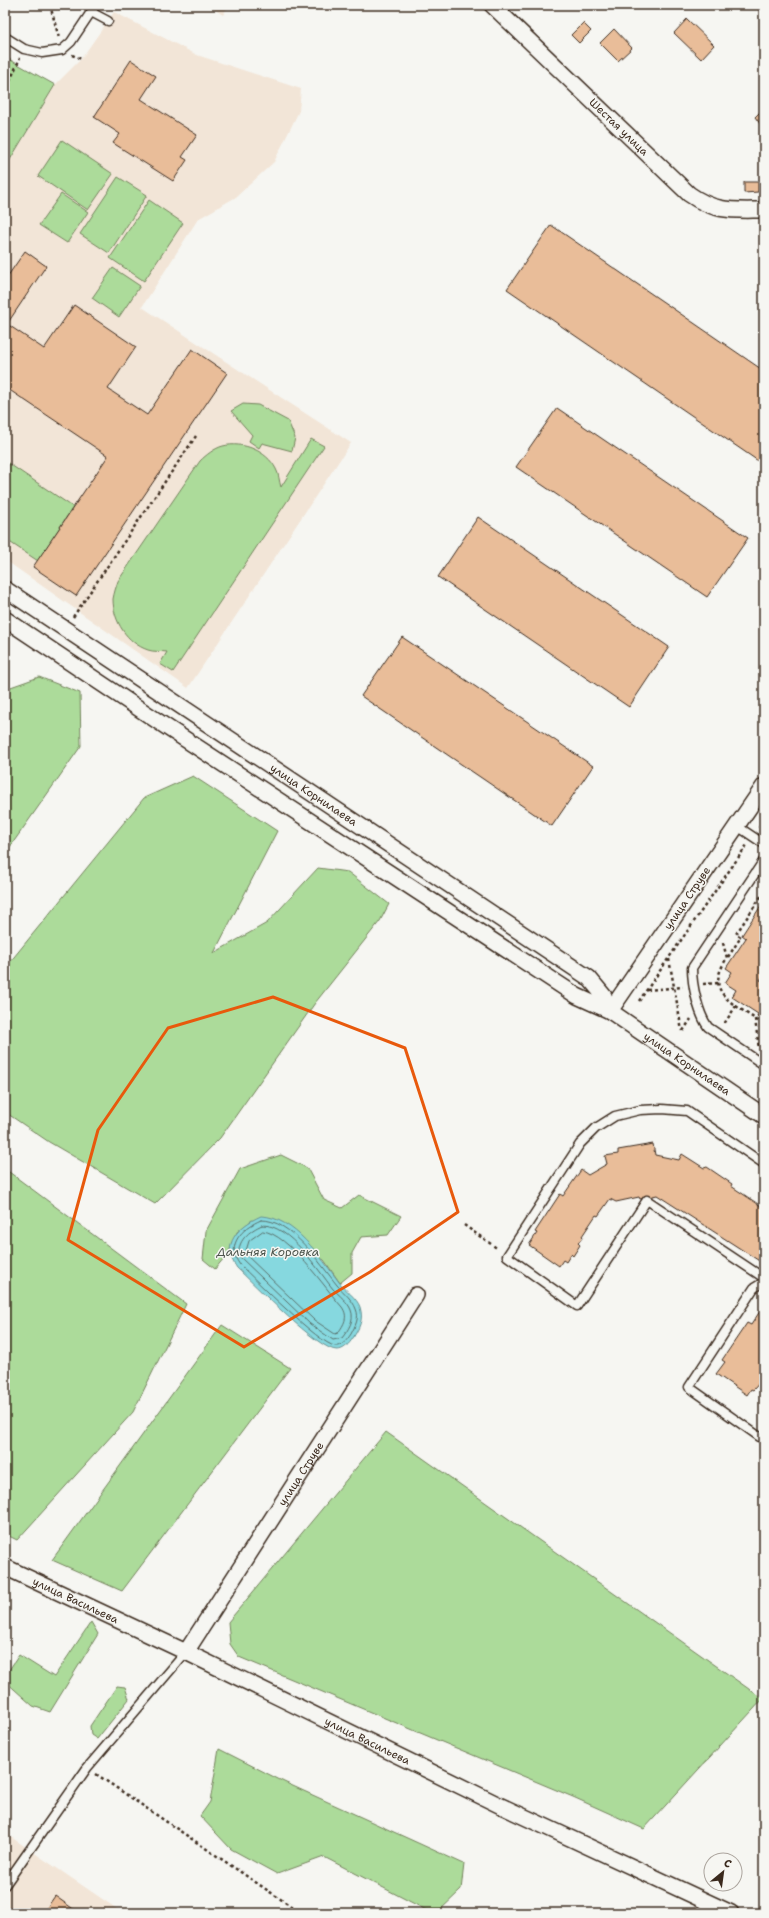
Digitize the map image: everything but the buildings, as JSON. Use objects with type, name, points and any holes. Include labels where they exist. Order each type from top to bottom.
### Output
[{"type":"street","name":"Шестая улица","points":[[492,5],[689,194],[720,210],[764,210]]},
{"type":"street","name":"улица Корнилаева","points":[[5,589],[589,978],[604,996],[610,1011]]},
{"type":"street","name":"улица Корнилаева","points":[[5,619],[165,726],[577,996],[610,1011],[764,1116]]},
{"type":"street","name":"улица Струве","points":[[610,1011],[764,786]]},
{"type":"street","name":"улица Струве","points":[[186,1652],[416,1295]]},
{"type":"street","name":"улица Васильева","points":[[5,1567],[186,1652],[499,1805],[732,1913]]},
{"type":"lane","points":[[5,37],[24,49],[42,53],[62,50],[71,42],[93,9],[108,21]]},
{"type":"lane","points":[[737,826],[764,844]]},
{"type":"lane","points":[[762,1063],[708,1027],[702,1019],[692,968],[764,860]]},
{"type":"lane","points":[[764,1164],[687,1111],[662,1109],[640,1110],[615,1116],[596,1128],[580,1144],[507,1256],[577,1306],[647,1200],[764,1278]]},
{"type":"lane","points":[[764,1282],[754,1288],[690,1387],[764,1440]]},
{"type":"lane","points":[[5,1885],[87,1768],[186,1652]]},
{"type":"path","points":[[5,92],[24,49]]},
{"type":"path","points":[[70,621],[196,436]]},
{"type":"path","points":[[639,1001],[764,820]]},
{"type":"path","points":[[764,892],[736,934],[741,937],[719,970],[718,979],[724,996],[764,1025]]},
{"type":"path","points":[[718,928],[727,958]]},
{"type":"path","points":[[669,958],[682,1031]]},
{"type":"path","points":[[718,1033],[736,1006]]},
{"type":"path","points":[[755,1019],[762,1063]]},
{"type":"path","points":[[464,1225],[507,1256]]},
{"type":"path","points":[[87,1768],[301,1913]]},
{"type":"highlighted area","points":[[273,997],[405,1048],[458,1212],[370,1272],[244,1347],[68,1240],[98,1130],[168,1028]]},
{"type":"shaded area","points":[[208,5],[229,5],[223,15]]},
{"type":"shaded area","points":[[114,12],[197,55],[301,89],[299,111],[274,162],[236,197],[198,219],[142,307],[351,443],[188,688],[5,560],[5,168],[55,85],[81,59]]},
{"type":"shaded area","points":[[5,1833],[123,1913],[5,1913]]},
{"type":"green space","points":[[5,57],[55,85],[5,168]]},
{"type":"green space","points":[[62,140],[113,174],[88,210],[38,176]]},
{"type":"green space","points":[[118,177],[147,195],[109,253],[80,234]]},
{"type":"green space","points":[[61,194],[88,212],[67,243],[39,225]]},
{"type":"green space","points":[[149,200],[183,223],[144,281],[110,258]]},
{"type":"green space","points":[[113,268],[140,286],[119,317],[92,298]]},
{"type":"green space","points":[[243,404],[258,405],[288,421],[295,438],[292,451],[262,443],[259,448],[249,441],[252,435],[231,411]]},
{"type":"green space","points":[[311,439],[324,446],[173,672],[160,664],[167,652],[150,651],[140,647],[128,637],[119,623],[113,599],[118,581],[200,461],[208,454],[220,447],[231,445],[246,446],[261,452],[267,457],[277,471],[281,487]]},
{"type":"green space","points":[[5,461],[73,507],[38,561],[5,539]]},
{"type":"green space","points":[[39,677],[80,693],[81,746],[5,854],[5,689]]},
{"type":"green space","points":[[193,776],[277,831],[214,953],[267,923],[318,868],[348,872],[389,904],[380,921],[315,1003],[220,1138],[155,1204],[49,1142],[5,1112],[5,968],[144,798]]},
{"type":"green space","points":[[281,1155],[307,1168],[324,1200],[342,1208],[359,1195],[401,1216],[388,1235],[361,1237],[352,1253],[352,1273],[340,1283],[324,1260],[252,1220],[237,1232],[229,1252],[215,1269],[203,1259],[206,1231],[240,1169]]},
{"type":"green space","points":[[5,1169],[186,1304],[133,1412],[17,1540],[5,1534]]},
{"type":"green space","points":[[222,1325],[290,1368],[122,1591],[52,1560]]},
{"type":"green space","points":[[386,1432],[763,1699],[644,1829],[573,1797],[239,1657],[230,1644],[228,1622]]},
{"type":"green space","points":[[91,1622],[98,1634],[50,1712],[33,1706],[5,1681],[5,1676],[19,1655],[54,1677]]},
{"type":"green space","points":[[117,1686],[125,1687],[129,1699],[97,1739],[91,1735],[90,1726]]},
{"type":"green space","points":[[219,1749],[284,1782],[464,1864],[461,1890],[437,1913],[432,1913],[324,1857],[277,1874],[231,1849],[200,1816],[210,1802]]},
{"type":"water","name":"Дальняя Коровка","points":[[261,1216],[273,1218],[285,1223],[306,1240],[339,1282],[354,1297],[360,1307],[360,1324],[353,1338],[344,1348],[337,1350],[316,1340],[286,1315],[237,1268],[232,1260],[230,1252],[234,1237],[245,1225]]}]
